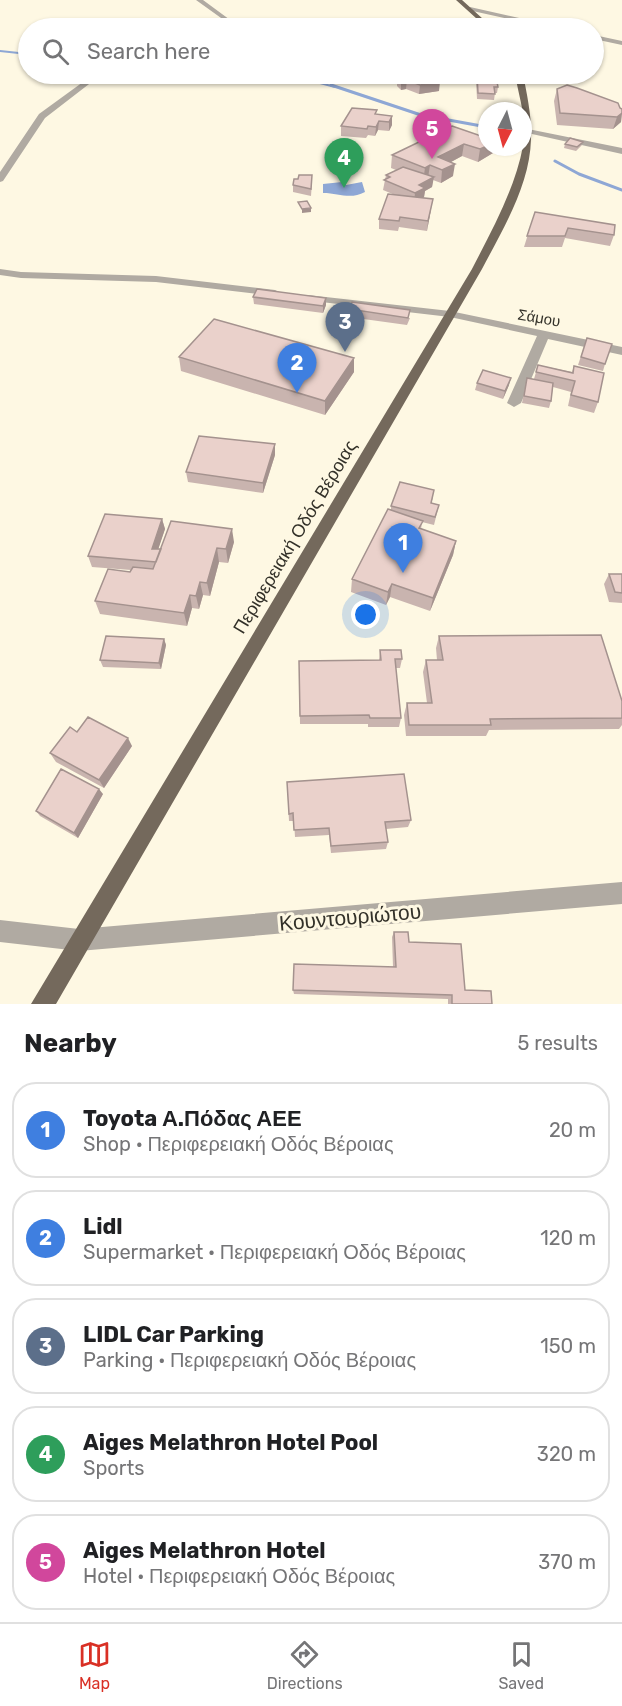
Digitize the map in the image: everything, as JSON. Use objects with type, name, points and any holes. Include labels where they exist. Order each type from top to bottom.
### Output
[{"type":"main road","points":[[460,0],[479,18]]},
{"type":"main road","name":"Περιφερειακή Οδός Βέροιας","points":[[520,84],[522,102]]},
{"type":"main road","name":"Περιφερειακή Οδός Βέροιας","points":[[43,1004],[477,269],[511,200],[523,156]]},
{"type":"street","points":[[200,0],[224,18]]},
{"type":"street","points":[[470,9],[510,18]]},
{"type":"street","points":[[604,40],[622,44]]},
{"type":"street","points":[[0,179],[42,116],[85,84]]},
{"type":"street","points":[[532,131],[622,151]]},
{"type":"street","name":"Σάμου","points":[[0,272],[21,275],[156,279],[450,314],[622,351]]},
{"type":"street","points":[[514,403],[544,334]]},
{"type":"street","name":"Κουντουριώτου","points":[[0,931],[79,940],[622,893]]},
{"type":"water","points":[[342,182],[346,185],[362,182],[365,192],[349,196],[323,193],[323,184]]},
{"type":"building","points":[[478,84],[497,84],[498,87],[494,87],[495,94],[478,93]]},
{"type":"building","points":[[567,85],[618,103],[622,113],[617,117],[560,113],[557,89]]},
{"type":"building","points":[[352,108],[377,110],[375,114],[392,116],[389,122],[379,121],[376,127],[368,126],[367,129],[341,126]]},
{"type":"building","points":[[452,126],[478,135],[478,148],[464,144],[438,157],[455,164],[442,170],[430,165],[425,168],[392,155]]},
{"type":"building","points":[[570,138],[583,142],[577,147],[565,144]]},
{"type":"building","points":[[403,167],[434,177],[419,185],[425,188],[415,193],[384,180],[390,177],[386,175]]},
{"type":"building","points":[[299,175],[312,175],[311,189],[293,185],[294,179],[298,179]]},
{"type":"building","points":[[388,194],[433,199],[428,221],[400,217],[399,221],[379,219]]},
{"type":"building","points":[[307,201],[311,208],[302,209],[298,202]]},
{"type":"building","points":[[535,212],[615,225],[614,235],[568,228],[565,236],[527,236]]},
{"type":"building","points":[[257,289],[326,298],[323,306],[253,297]]},
{"type":"building","points":[[352,302],[410,310],[408,318],[349,309]]},
{"type":"building","points":[[214,319],[354,358],[325,401],[179,357]]},
{"type":"building","points":[[587,338],[612,344],[605,364],[581,357]]},
{"type":"building","points":[[538,365],[573,373],[574,366],[604,373],[598,402],[571,395],[575,381],[536,372]]},
{"type":"building","points":[[483,370],[511,378],[505,391],[477,383]]},
{"type":"building","points":[[527,378],[553,383],[551,401],[524,396]]},
{"type":"building","points":[[199,436],[275,444],[263,483],[186,472]]},
{"type":"building","points":[[400,482],[434,490],[431,503],[439,505],[435,517],[391,506]]},
{"type":"building","points":[[388,509],[423,521],[419,528],[456,541],[433,598],[392,584],[388,592],[352,579]]},
{"type":"building","points":[[105,514],[162,519],[152,549],[161,549],[156,562],[88,556]]},
{"type":"building","points":[[171,521],[232,529],[226,549],[217,548],[207,583],[200,582],[196,596],[190,595],[184,613],[95,601],[108,569],[130,572],[133,567],[153,569]]},
{"type":"building","points":[[609,574],[622,574],[622,593],[615,592]]},
{"type":"building","points":[[601,635],[622,701],[622,718],[490,719],[491,725],[409,725],[407,703],[432,703],[426,660],[443,660],[439,636]]},
{"type":"building","points":[[106,636],[164,639],[159,663],[100,660]]},
{"type":"building","points":[[380,650],[401,650],[402,659],[395,659],[401,718],[370,718],[369,715],[300,716],[299,661],[381,660]]},
{"type":"building","points":[[88,717],[128,738],[99,780],[50,753],[70,727],[77,732]]},
{"type":"building","points":[[61,769],[99,789],[74,833],[36,811]]},
{"type":"building","points":[[404,774],[411,820],[385,822],[388,842],[331,846],[329,828],[294,830],[293,813],[289,814],[287,782]]},
{"type":"building","points":[[394,932],[408,932],[409,942],[461,944],[465,990],[491,991],[492,1004],[452,1004],[452,995],[293,990],[294,964],[396,967]]},
{"type":"waterway","points":[[0,51],[18,53]]},
{"type":"waterway","points":[[324,84],[335,87]]},
{"type":"waterway","points":[[331,85],[421,115],[478,125]]},
{"type":"waterway","points":[[555,161],[579,174],[622,190]]},
{"type":"place","name":"Aiges Melathron Hotel","points":[[432,159]]},
{"type":"place","name":"Aiges Melathron Hotel Pool","points":[[344,188]]},
{"type":"place","name":"LIDL Car Parking","points":[[345,352]]},
{"type":"place","name":"Lidl","points":[[297,393]]},
{"type":"place","name":"Toyota Α.Πόδας ΑΕΕ","points":[[403,573]]}]
